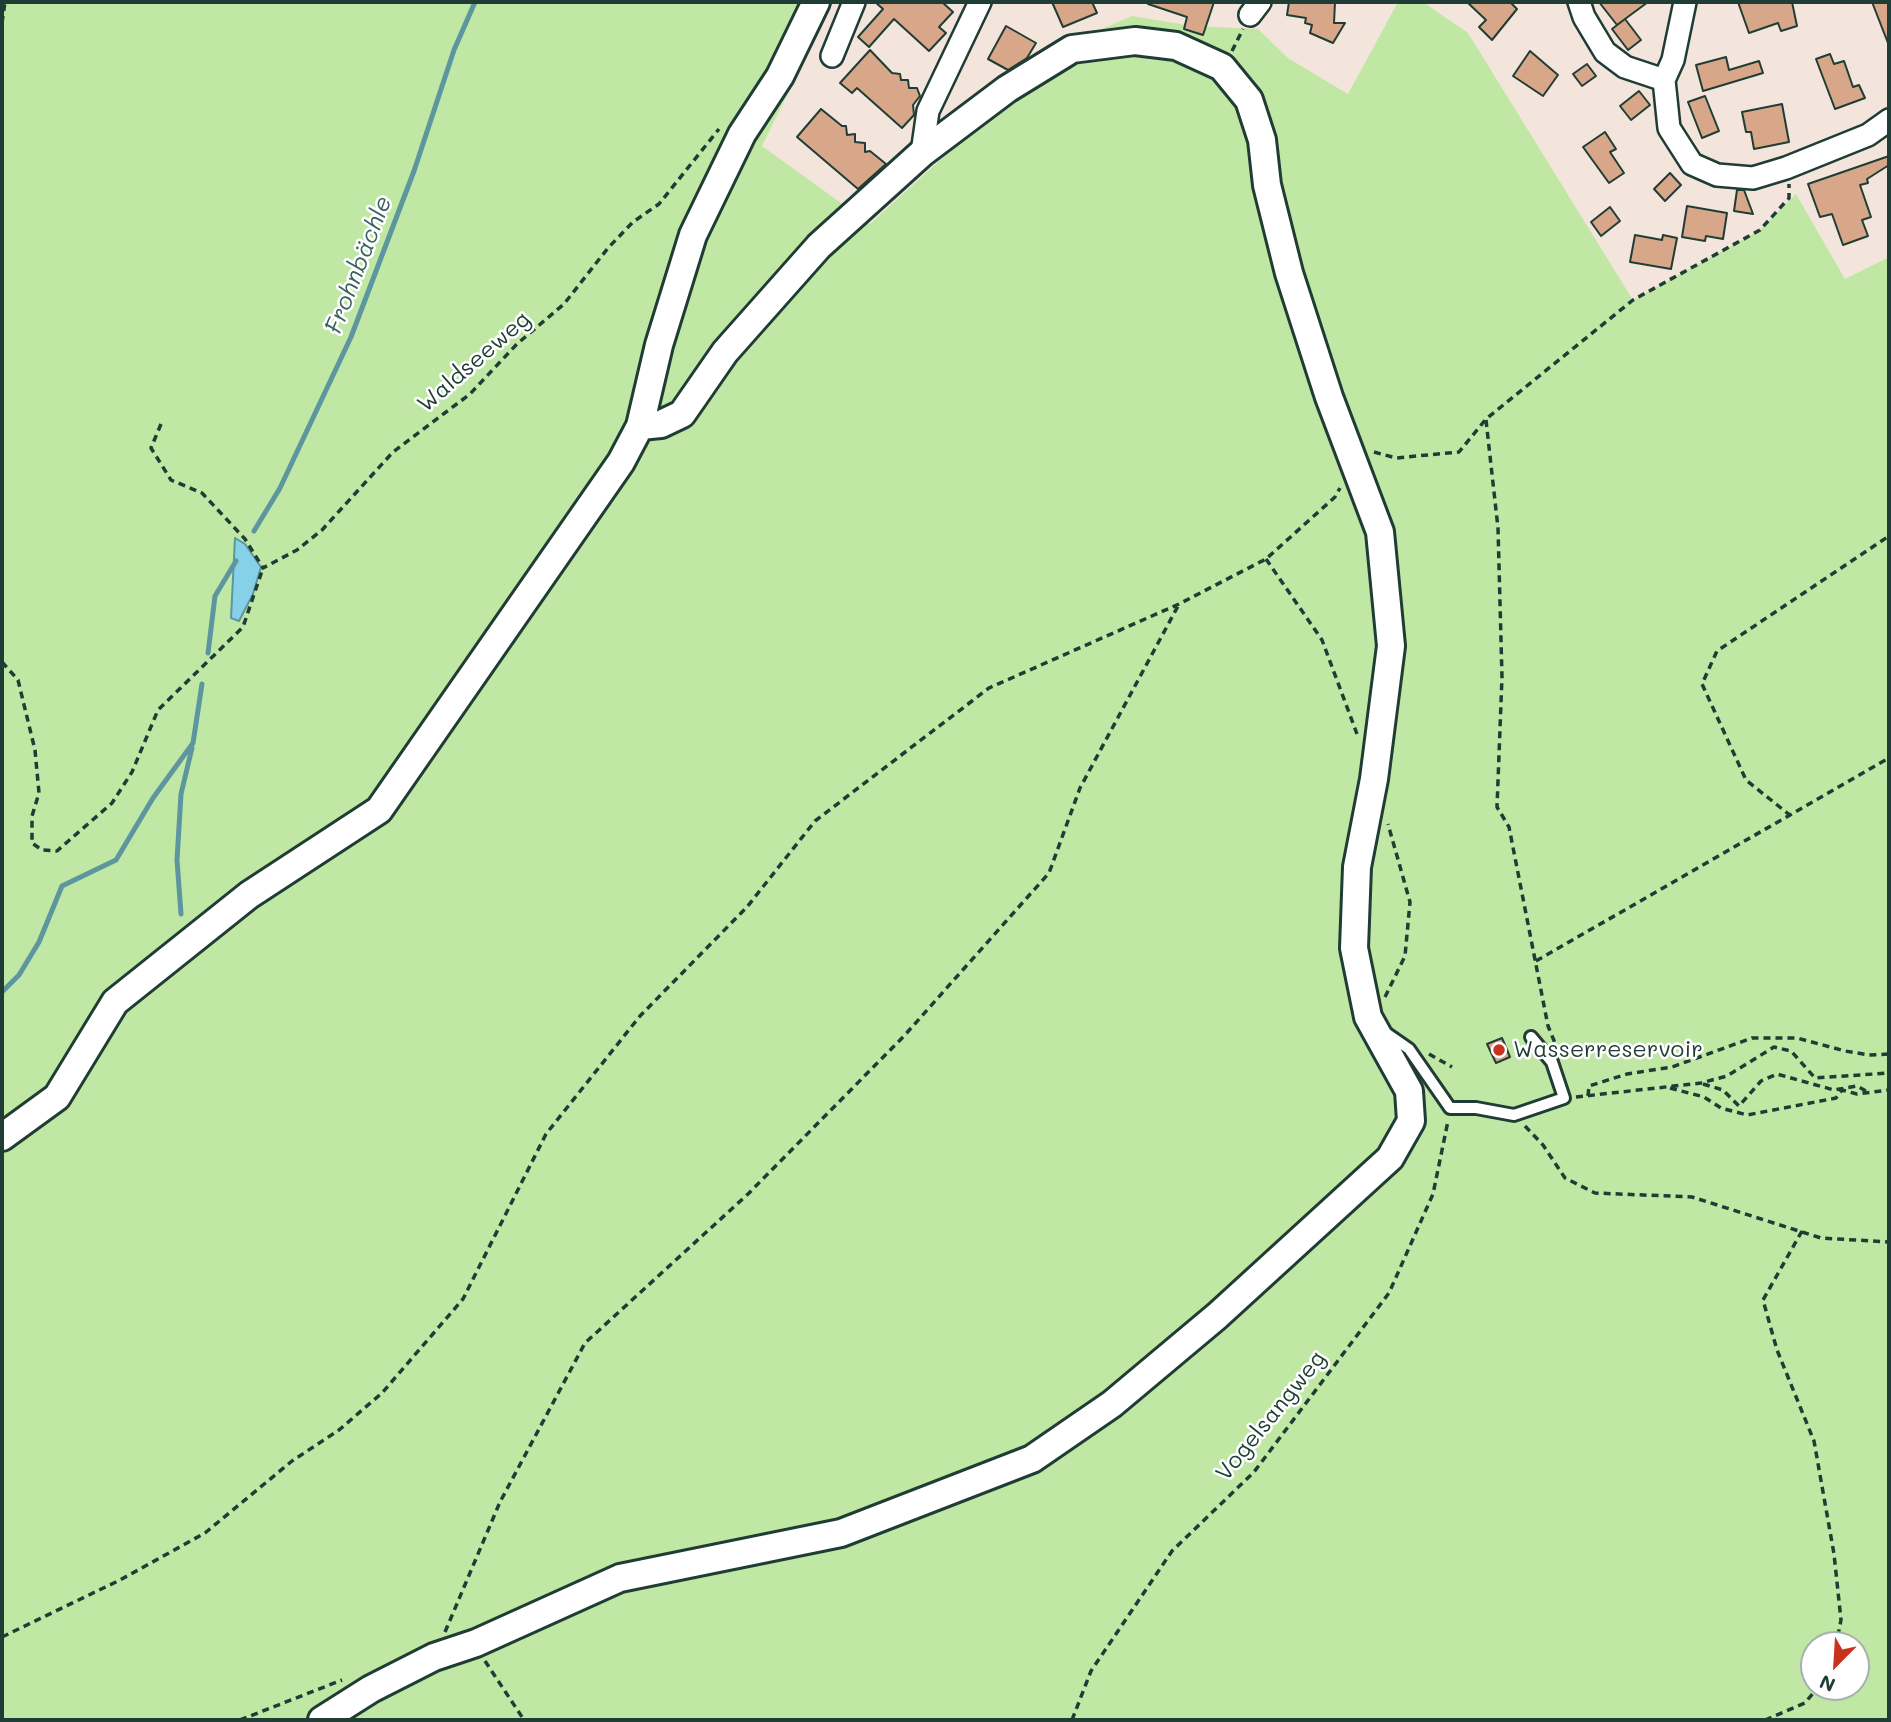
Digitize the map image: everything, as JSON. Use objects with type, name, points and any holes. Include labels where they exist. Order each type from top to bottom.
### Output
[{"type":"street","points":[[2,1137],[57,1097],[115,1002],[249,895],[379,810],[621,462],[640,426],[659,345],[693,235],[742,134],[780,76],[816,2]]},
{"type":"street","points":[[832,56],[854,2]]},
{"type":"street","points":[[922,153],[928,111],[980,2]]},
{"type":"street","points":[[1578,2],[1605,51],[1625,67],[1664,80]]},
{"type":"street","points":[[1690,3],[1673,61],[1664,80],[1668,128],[1692,164],[1717,175],[1753,178],[1786,168],[1868,135],[1889,120]]},
{"type":"street","points":[[322,1720],[372,1689],[434,1657],[476,1643],[620,1578],[841,1534],[1031,1459],[1112,1404],[1227,1307],[1390,1158],[1412,1121],[1409,1091],[1372,1024],[1354,948],[1357,867],[1374,779],[1391,646],[1380,533],[1289,273],[1266,185],[1262,139],[1249,100],[1222,67],[1176,46],[1135,41],[1072,49],[1007,89],[922,153],[819,246],[725,352],[682,414],[661,424],[640,426]]},
{"type":"lane","points":[[1372,1024],[1409,1049],[1450,1108],[1476,1108],[1514,1115],[1564,1098],[1552,1062],[1531,1037]]},
{"type":"path","points":[[2,23],[5,2]]},
{"type":"path","points":[[1222,67],[1255,8]]},
{"type":"path","name":"Waldseeweg","points":[[263,568],[297,550],[322,530],[393,452],[470,394],[516,344],[564,304],[625,230],[659,204],[723,124]]},
{"type":"path","points":[[1347,444],[1396,458],[1459,452],[1486,419],[1633,300],[1760,230],[1789,198],[1786,168]]},
{"type":"path","points":[[1486,419],[1498,528],[1502,677],[1497,807],[1509,827],[1548,1026],[1558,1049]]},
{"type":"path","points":[[2,662],[18,680],[35,750],[39,793],[32,816],[32,843],[42,850],[57,850],[112,803],[132,772],[159,710],[243,627],[263,568],[245,540],[202,493],[171,481],[151,448],[161,424]]},
{"type":"path","points":[[2,1637],[120,1580],[205,1533],[292,1461],[340,1430],[382,1393],[463,1299],[546,1134],[640,1016],[747,907],[815,821],[989,688],[1179,604],[1266,559],[1335,497],[1340,487]]},
{"type":"path","points":[[1791,816],[1746,780],[1702,684],[1717,651],[1889,536]]},
{"type":"path","points":[[1266,559],[1322,640],[1360,741]]},
{"type":"path","points":[[434,1657],[499,1502],[585,1343],[758,1184],[904,1036],[1049,873],[1080,788],[1179,604]]},
{"type":"path","points":[[1536,961],[1889,758]]},
{"type":"path","points":[[1372,1024],[1405,956],[1410,902],[1386,816]]},
{"type":"path","points":[[1889,1054],[1869,1055],[1844,1051],[1797,1038],[1752,1038],[1672,1067],[1627,1074],[1589,1086],[1588,1097],[1702,1083],[1727,1076],[1774,1047],[1791,1051],[1815,1078],[1889,1073]]},
{"type":"path","points":[[1702,1083],[1723,1090],[1739,1106],[1761,1081],[1777,1074],[1834,1090],[1857,1086],[1861,1091],[1873,1092]]},
{"type":"path","points":[[1665,1087],[1704,1097],[1721,1108],[1747,1115],[1836,1098],[1842,1090],[1857,1094],[1889,1090]]},
{"type":"path","name":"Vogelsangweg","points":[[1072,1720],[1091,1671],[1172,1550],[1254,1472],[1389,1293],[1433,1194],[1450,1108]]},
{"type":"path","points":[[1514,1115],[1543,1145],[1565,1178],[1594,1193],[1692,1197],[1821,1238],[1889,1242]]},
{"type":"path","points":[[1802,1231],[1763,1300],[1777,1350],[1814,1441],[1834,1554],[1841,1620],[1839,1631]]},
{"type":"path","points":[[476,1643],[491,1674],[524,1720]]},
{"type":"path","points":[[1765,1720],[1807,1701]]},
{"type":"green space","points":[[2,2],[833,2],[762,146],[870,224],[1067,44],[1132,16],[1193,26],[1258,29],[1288,58],[1348,94],[1398,2],[1423,2],[1468,33],[1633,300],[1760,230],[1796,194],[1845,279],[1889,257],[1889,1720],[2,1720]]},
{"type":"water","points":[[235,538],[245,544],[261,567],[253,594],[239,621],[231,618]]},
{"type":"building","points":[[875,2],[942,2],[953,12],[939,27],[946,33],[929,51],[894,19],[869,47],[858,37],[883,9]]},
{"type":"building","points":[[1052,2],[1092,2],[1097,13],[1063,27]]},
{"type":"building","points":[[1148,2],[1214,2],[1203,35],[1184,29],[1187,17]]},
{"type":"building","points":[[1289,2],[1335,2],[1334,23],[1345,23],[1333,43],[1310,33],[1312,25],[1305,23],[1306,18],[1287,15]]},
{"type":"building","points":[[1467,2],[1510,2],[1517,9],[1492,40],[1479,27],[1486,20]]},
{"type":"building","points":[[1599,2],[1648,2],[1617,25]]},
{"type":"building","points":[[1738,2],[1792,2],[1797,26],[1781,31],[1778,23],[1749,33]]},
{"type":"building","points":[[1872,2],[1889,2],[1889,43],[1888,43]]},
{"type":"building","points":[[1625,19],[1641,40],[1628,50],[1612,29]]},
{"type":"building","points":[[1006,26],[1036,43],[1027,58],[1008,70],[988,59]]},
{"type":"building","points":[[870,50],[892,73],[900,74],[901,80],[908,80],[909,88],[917,88],[920,96],[913,105],[914,115],[902,128],[857,88],[852,93],[840,83]]},
{"type":"building","points":[[1530,51],[1558,75],[1543,96],[1513,76]]},
{"type":"building","points":[[1830,54],[1834,64],[1844,61],[1853,87],[1859,85],[1865,98],[1835,109],[1816,59]]},
{"type":"building","points":[[1726,57],[1729,70],[1759,61],[1763,73],[1703,91],[1696,65]]},
{"type":"building","points":[[1587,64],[1596,76],[1582,86],[1573,74]]},
{"type":"building","points":[[1639,91],[1650,105],[1631,120],[1620,106]]},
{"type":"building","points":[[1705,96],[1719,131],[1702,138],[1688,102]]},
{"type":"building","points":[[1782,104],[1789,142],[1754,149],[1751,132],[1746,132],[1742,112]]},
{"type":"building","points":[[821,109],[842,126],[846,126],[847,135],[855,134],[855,142],[865,143],[865,152],[870,151],[886,164],[858,189],[797,137]]},
{"type":"building","points":[[1605,132],[1616,149],[1610,152],[1624,173],[1609,183],[1583,147]]},
{"type":"building","points":[[1889,156],[1889,165],[1867,179],[1868,183],[1860,185],[1871,217],[1862,220],[1868,236],[1843,245],[1832,214],[1820,217],[1808,184]]},
{"type":"building","points":[[1670,173],[1681,185],[1665,201],[1654,189]]},
{"type":"building","points":[[1737,190],[1744,190],[1753,214],[1734,211]]},
{"type":"building","points":[[1687,206],[1727,213],[1723,239],[1706,236],[1705,241],[1682,237]]},
{"type":"building","points":[[1610,207],[1620,221],[1601,236],[1591,222]]},
{"type":"building","points":[[1635,235],[1662,240],[1663,235],[1677,238],[1671,269],[1630,262]]},
{"type":"building","name":"Wasserreservoir","points":[[1502,1038],[1510,1057],[1496,1063],[1487,1044]]},
{"type":"waterway","name":"Frohnbächle","points":[[254,531],[280,488],[351,337],[414,171],[454,50],[475,2]]},
{"type":"waterway","name":"Frohnbächle","points":[[208,653],[215,596],[236,561]]},
{"type":"waterway","name":"Frohnbächle","points":[[2,992],[19,975],[39,942],[62,886],[116,860],[153,798],[193,743],[202,684]]},
{"type":"waterway","points":[[181,914],[177,860],[181,794],[192,748]]},
{"type":"place","name":"Wasserreservoir","points":[[1499,1050]]}]
